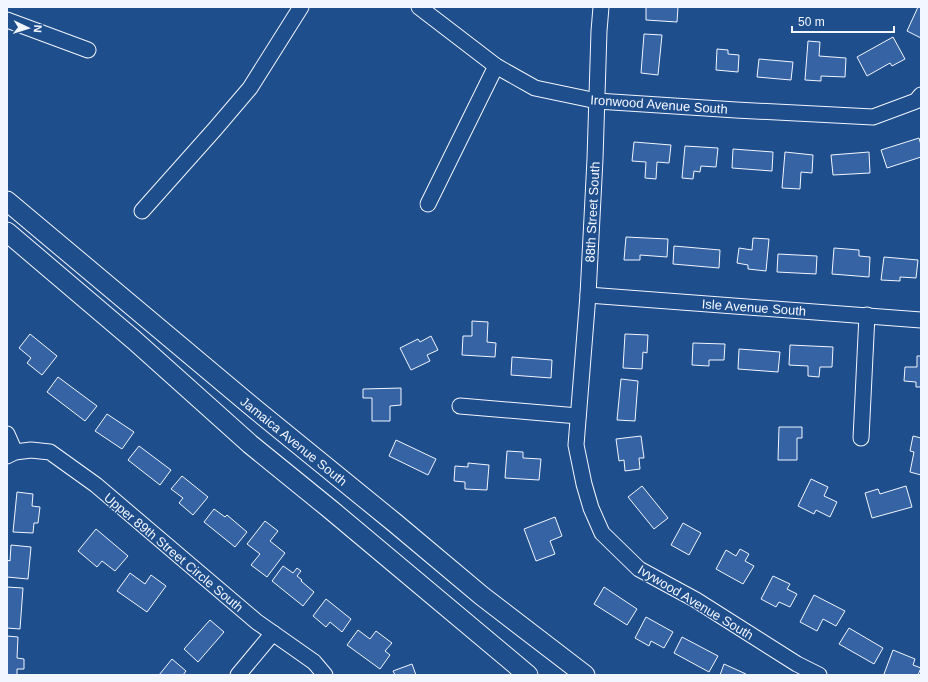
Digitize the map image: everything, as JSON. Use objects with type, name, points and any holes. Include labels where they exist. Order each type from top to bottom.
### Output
[{"type":"main road","name":"Jamaica Avenue South","points":[[7,201],[255,410],[395,523],[482,596],[585,675]]},
{"type":"main road","points":[[7,232],[134,340],[250,444],[528,675]]},
{"type":"street","points":[[142,211],[250,88],[301,7]]},
{"type":"street","name":"Ironwood Avenue South","points":[[419,7],[496,66],[535,88],[597,101],[728,110],[873,117],[916,101],[921,95]]},
{"type":"street","name":"88th Street South","points":[[578,416],[588,295],[601,7]]},
{"type":"street","points":[[7,20],[88,50]]},
{"type":"street","points":[[428,204],[496,66]]},
{"type":"street","name":"Isle Avenue South","points":[[588,295],[921,320]]},
{"type":"street","points":[[861,438],[866,316]]},
{"type":"street","points":[[460,406],[578,416]]},
{"type":"street","name":"Ivywood Avenue South","points":[[578,416],[576,445],[591,508],[602,533],[639,569],[696,600],[797,664],[819,675]]},
{"type":"street","points":[[7,434],[11,454]]},
{"type":"street","name":"Upper 89th Street Circle South","points":[[11,454],[31,450],[50,452],[96,485],[251,616],[272,633],[314,662],[325,675]]},
{"type":"street","points":[[238,675],[272,633]]},
{"type":"building","points":[[646,7],[678,7],[677,22],[646,20]]},
{"type":"building","points":[[918,7],[921,7],[921,38],[907,31]]},
{"type":"building","points":[[644,34],[662,35],[658,75],[641,73]]},
{"type":"building","points":[[893,37],[905,59],[892,66],[890,63],[867,76],[857,57]]},
{"type":"building","points":[[808,41],[820,42],[819,56],[846,58],[845,77],[821,76],[821,81],[805,80]]},
{"type":"building","points":[[717,49],[728,50],[728,54],[739,55],[738,72],[716,70]]},
{"type":"building","points":[[759,59],[793,62],[791,80],[757,77]]},
{"type":"building","points":[[919,138],[921,145],[921,157],[887,168],[881,150]]},
{"type":"building","points":[[634,142],[671,145],[669,163],[657,162],[656,179],[645,178],[646,162],[632,161]]},
{"type":"building","points":[[685,146],[718,148],[716,167],[701,166],[700,172],[694,171],[693,179],[682,178]]},
{"type":"building","points":[[733,149],[773,152],[772,171],[732,168]]},
{"type":"building","points":[[785,152],[813,155],[812,173],[801,172],[800,189],[782,188]]},
{"type":"building","points":[[869,152],[870,173],[833,175],[831,155]]},
{"type":"building","points":[[626,237],[668,239],[667,257],[640,255],[640,260],[624,260]]},
{"type":"building","points":[[753,238],[769,239],[766,271],[748,269],[748,265],[737,263],[739,248],[752,250]]},
{"type":"building","points":[[674,246],[720,250],[719,268],[673,264]]},
{"type":"building","points":[[834,248],[859,250],[859,256],[870,257],[869,277],[832,274]]},
{"type":"building","points":[[778,254],[817,256],[816,274],[777,272]]},
{"type":"building","points":[[884,257],[918,260],[916,278],[900,277],[900,281],[881,280]]},
{"type":"building","points":[[472,321],[488,322],[487,342],[496,343],[495,357],[462,355],[463,336],[472,336]]},
{"type":"building","points":[[30,334],[57,356],[42,375],[27,363],[31,358],[19,348]]},
{"type":"building","points":[[625,334],[648,335],[647,353],[643,352],[642,369],[623,368]]},
{"type":"building","points":[[431,336],[438,350],[427,355],[430,361],[411,370],[400,348],[418,339],[420,342]]},
{"type":"building","points":[[693,343],[725,344],[724,360],[709,360],[709,366],[692,365]]},
{"type":"building","points":[[790,345],[833,347],[832,367],[820,367],[819,377],[808,376],[808,366],[789,365]]},
{"type":"building","points":[[739,349],[780,352],[778,372],[738,369]]},
{"type":"building","points":[[917,356],[921,356],[921,387],[916,387],[916,382],[904,381],[905,367],[917,367]]},
{"type":"building","points":[[512,357],[552,360],[551,378],[511,375]]},
{"type":"building","points":[[58,377],[97,406],[85,421],[47,392]]},
{"type":"building","points":[[621,379],[638,381],[635,421],[617,420]]},
{"type":"building","points":[[401,388],[401,405],[390,406],[390,421],[372,421],[372,398],[363,398],[363,389]]},
{"type":"building","points":[[107,414],[134,432],[122,449],[95,431]]},
{"type":"building","points":[[779,427],[802,427],[802,438],[797,438],[797,460],[778,460]]},
{"type":"building","points":[[641,436],[644,458],[639,458],[640,469],[625,471],[624,460],[619,461],[616,439]]},
{"type":"building","points":[[913,436],[921,438],[921,475],[910,472],[914,452],[910,451]]},
{"type":"building","points":[[396,440],[436,459],[428,475],[389,456]]},
{"type":"building","points":[[139,446],[171,470],[160,485],[128,460]]},
{"type":"building","points":[[507,451],[523,452],[523,458],[541,459],[539,480],[505,478]]},
{"type":"building","points":[[468,463],[489,465],[487,490],[465,489],[465,482],[454,481],[455,466],[468,467]]},
{"type":"building","points":[[182,476],[208,497],[193,515],[179,503],[183,498],[171,489]]},
{"type":"building","points":[[811,479],[828,487],[824,496],[837,502],[830,517],[816,510],[814,514],[798,506]]},
{"type":"building","points":[[642,486],[668,518],[654,529],[628,497]]},
{"type":"building","points":[[906,486],[912,507],[872,518],[865,493],[878,489],[880,494]]},
{"type":"building","points":[[17,492],[33,494],[32,506],[40,507],[38,523],[34,523],[33,533],[13,532]]},
{"type":"building","points":[[214,509],[225,517],[227,515],[247,532],[235,547],[204,522]]},
{"type":"building","points":[[555,517],[562,536],[550,541],[555,554],[536,561],[524,529]]},
{"type":"building","points":[[265,521],[278,531],[270,541],[285,553],[267,577],[251,565],[260,554],[247,544]]},
{"type":"building","points":[[683,523],[701,533],[689,555],[671,545]]},
{"type":"building","points":[[96,529],[128,556],[115,571],[102,561],[97,567],[78,551]]},
{"type":"building","points":[[11,545],[31,547],[28,579],[7,577],[7,560],[10,561]]},
{"type":"building","points":[[740,549],[749,554],[745,561],[754,566],[743,584],[716,569],[726,550],[736,556]]},
{"type":"building","points":[[283,566],[293,573],[297,568],[301,571],[297,576],[314,592],[303,606],[272,581]]},
{"type":"building","points":[[130,573],[145,584],[151,575],[166,586],[147,612],[117,591]]},
{"type":"building","points":[[773,576],[790,584],[787,589],[797,594],[790,607],[779,602],[776,607],[761,599]]},
{"type":"building","points":[[7,587],[23,588],[20,629],[7,628]]},
{"type":"building","points":[[604,587],[637,609],[627,625],[594,604]]},
{"type":"building","points":[[814,595],[845,611],[836,626],[823,619],[817,631],[800,622]]},
{"type":"building","points":[[326,599],[351,619],[342,632],[330,622],[326,627],[313,616]]},
{"type":"building","points":[[646,617],[673,632],[664,648],[651,641],[649,646],[635,638]]},
{"type":"building","points":[[210,620],[224,632],[198,662],[184,649]]},
{"type":"building","points":[[849,628],[883,648],[874,664],[839,644]]},
{"type":"building","points":[[358,630],[370,639],[376,631],[392,643],[385,651],[390,655],[380,669],[347,645]]},
{"type":"building","points":[[7,636],[18,637],[17,658],[24,659],[24,669],[17,669],[17,675],[7,675]]},
{"type":"building","points":[[682,637],[718,656],[709,672],[674,653]]},
{"type":"building","points":[[893,650],[915,659],[913,665],[921,668],[918,675],[884,674]]},
{"type":"building","points":[[172,659],[186,671],[183,675],[159,675]]},
{"type":"building","points":[[412,664],[416,675],[395,675],[393,671]]},
{"type":"building","points":[[724,664],[746,674],[720,675]]}]
